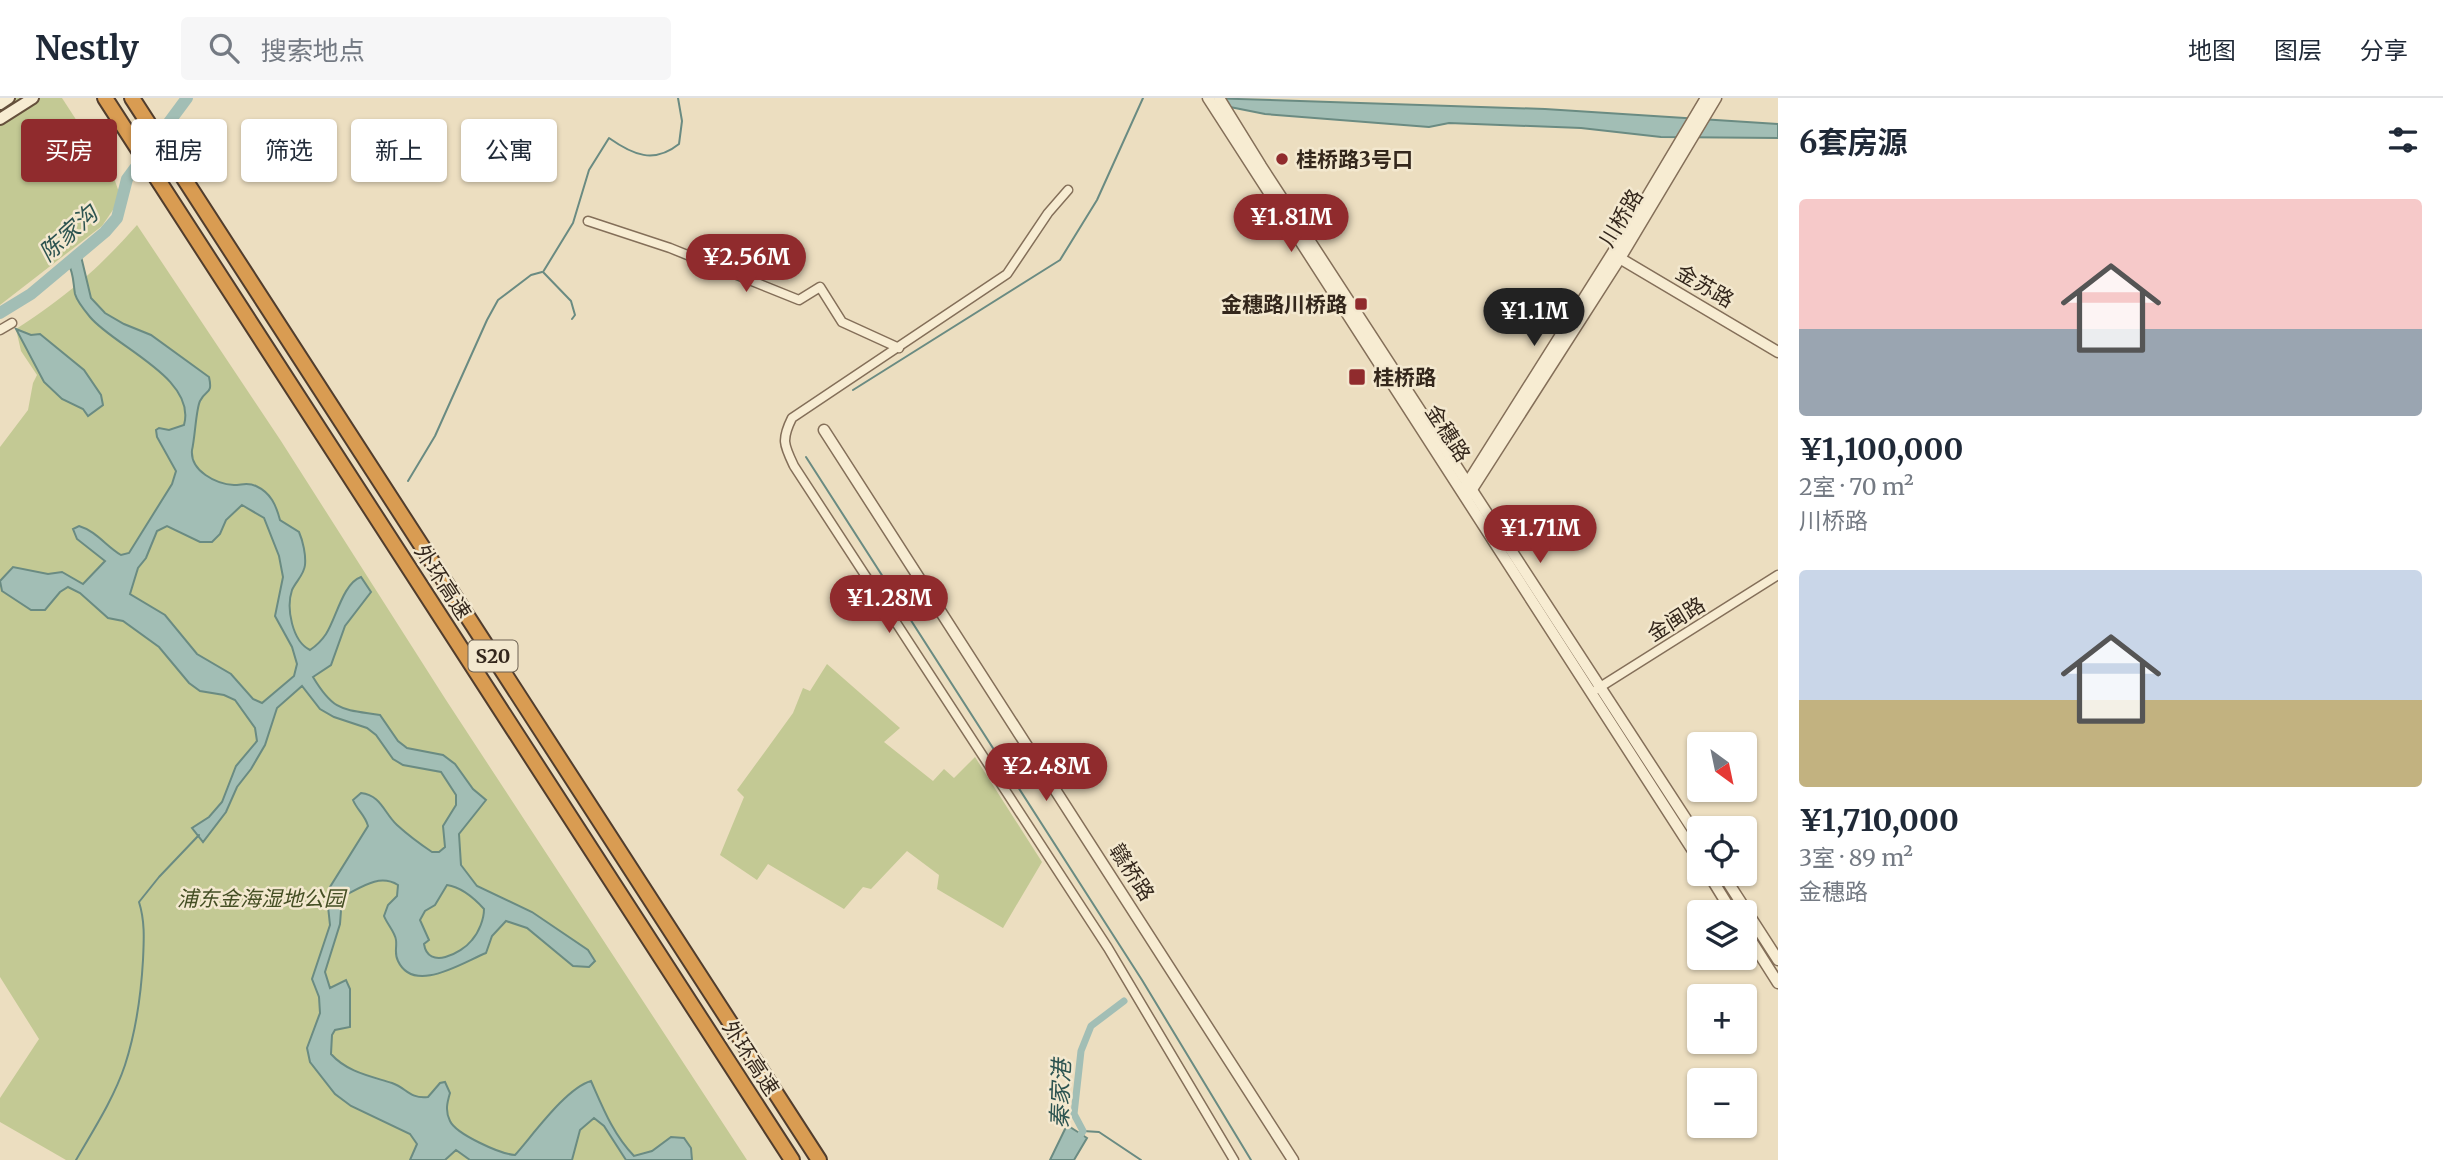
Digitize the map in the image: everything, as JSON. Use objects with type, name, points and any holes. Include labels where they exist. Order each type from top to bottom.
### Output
[{"type":"highway","name":"外环高速","points":[[104,98],[792,1160]]},
{"type":"highway","name":"外环高速","points":[[132,98],[820,1160]]},
{"type":"main road","points":[[0,104],[9,98]]},
{"type":"main road","points":[[0,119],[33,98]]},
{"type":"street","name":"金穗路","points":[[1208,98],[1222,112],[1468,490],[1596,690],[1687,840]]},
{"type":"street","name":"金穗路","points":[[1219,98],[1222,112]]},
{"type":"street","name":"川桥路","points":[[1636,223],[1706,98]]},
{"type":"street","name":"川桥路","points":[[1468,490],[1716,98]]},
{"type":"street","points":[[1069,191],[1048,213],[1007,274],[792,418],[784,434],[785,446],[794,466],[1108,948],[1234,1160]]},
{"type":"street","points":[[587,221],[670,248],[799,300],[820,287],[842,322],[899,348]]},
{"type":"street","name":"金苏路","points":[[1615,256],[1778,352]]},
{"type":"street","points":[[0,330],[12,323]]},
{"type":"street","name":"赣桥路","points":[[824,430],[1293,1160]]},
{"type":"street","name":"金闽路","points":[[1596,690],[1778,575]]},
{"type":"street","name":"金穗路","points":[[1596,690],[1687,822]]},
{"type":"street","points":[[1730,886],[1776,953],[1762,958]]},
{"type":"street","points":[[1757,950],[1778,983]]},
{"type":"green space","points":[[0,98],[62,98],[76,119],[21,119],[21,182],[115,182],[121,198],[102,226],[0,305]]},
{"type":"green space","name":"浦东金海湿地公园","points":[[137,225],[281,441],[446,700],[747,1160],[66,1160],[0,1122],[0,1098],[39,1039],[0,977],[0,447],[28,410],[37,375],[21,351],[16,329],[81,281]]},
{"type":"green space","points":[[827,664],[900,728],[884,742],[933,781],[944,769],[954,778],[975,757],[1042,862],[1003,928],[937,889],[939,875],[907,851],[871,889],[863,887],[844,909],[768,864],[757,880],[720,855],[744,797],[737,790],[793,713],[803,688],[810,691]]},
{"type":"water","points":[[1207,98],[1545,109],[1778,124],[1778,138],[1661,137],[1581,128],[1449,123],[1429,127],[1265,114],[1230,107]]},
{"type":"water","points":[[80,252],[91,298],[105,313],[151,335],[209,377],[209,389],[202,397],[197,410],[192,457],[200,470],[212,479],[234,485],[250,484],[266,492],[277,509],[280,520],[299,532],[305,565],[292,590],[290,615],[295,632],[304,646],[310,650],[317,645],[330,627],[349,586],[355,581],[361,577],[371,592],[345,626],[331,665],[313,677],[320,688],[340,707],[380,715],[398,741],[407,748],[443,755],[455,764],[473,789],[486,800],[459,834],[461,865],[477,886],[532,912],[588,950],[595,961],[589,967],[573,966],[527,928],[506,921],[492,936],[486,953],[439,973],[415,975],[405,971],[398,961],[395,937],[384,916],[388,905],[397,896],[398,885],[384,881],[370,883],[342,897],[340,924],[325,972],[330,988],[346,980],[350,989],[350,1027],[335,1030],[332,1035],[331,1054],[352,1069],[397,1085],[416,1096],[428,1097],[440,1083],[445,1082],[450,1093],[447,1114],[454,1126],[479,1142],[515,1155],[561,1102],[581,1085],[591,1081],[614,1130],[634,1156],[652,1151],[671,1137],[684,1138],[691,1148],[692,1160],[626,1160],[604,1126],[594,1118],[580,1130],[572,1160],[470,1160],[456,1150],[445,1160],[410,1160],[417,1144],[410,1134],[351,1106],[335,1094],[310,1062],[307,1048],[320,1013],[319,997],[312,979],[330,925],[327,897],[330,887],[368,826],[353,800],[361,793],[373,797],[405,832],[432,852],[439,852],[445,847],[443,826],[456,805],[456,795],[441,772],[403,765],[393,759],[376,735],[367,728],[334,717],[320,709],[302,686],[277,708],[265,745],[237,787],[226,812],[203,842],[192,828],[209,817],[222,802],[236,766],[257,741],[255,728],[235,700],[224,695],[200,691],[189,683],[159,647],[123,621],[108,618],[80,593],[68,587],[60,592],[45,610],[31,610],[2,591],[0,581],[13,567],[48,574],[62,572],[83,584],[105,561],[77,539],[73,529],[79,526],[91,531],[121,555],[129,553],[172,484],[176,471],[157,437],[156,430],[169,430],[184,425],[185,408],[178,393],[167,378],[90,317],[76,297],[68,263]],"holes":[[[242,505],[264,518],[279,556],[283,577],[275,616],[292,647],[297,664],[294,676],[262,703],[253,699],[231,674],[197,654],[165,615],[130,594],[138,568],[146,558],[157,531],[167,526],[200,542],[212,542],[220,534],[226,520]],[[447,885],[467,894],[484,909],[484,913],[475,937],[467,945],[453,954],[438,958],[427,952],[424,944],[429,940],[420,920],[425,911],[435,905]]]},
{"type":"water","points":[[16,329],[31,335],[40,334],[84,370],[101,395],[103,405],[88,416],[83,409],[62,399],[44,382]]},
{"type":"water","points":[[1067,1125],[1087,1138],[1074,1160],[1050,1160]]},
{"type":"waterway","name":"陈家沟","points":[[0,313],[31,294],[105,232],[117,218],[127,179],[187,98]]},
{"type":"waterway","points":[[572,319],[575,315],[571,301],[543,272],[573,223],[589,170],[609,138],[635,153],[644,155],[661,154],[679,144],[682,121],[678,98]]},
{"type":"waterway","points":[[853,390],[1060,260],[1097,200],[1143,98]]},
{"type":"waterway","points":[[408,481],[435,436],[498,300],[531,275],[542,272]]},
{"type":"waterway","points":[[806,457],[1142,980],[1251,1160]]},
{"type":"waterway","points":[[76,1160],[115,1089],[132,1039],[143,960],[144,937],[139,902],[199,835]]},
{"type":"waterway","name":"秦家港","points":[[1076,1142],[1083,1131],[1074,1114],[1081,1051],[1091,1026],[1124,1001]]},
{"type":"waterway","points":[[1083,1131],[1099,1132],[1141,1160]]},
{"type":"place","name":"桂桥路3号口","points":[[1282,159]]},
{"type":"place","name":"金穗路川桥路","points":[[1361,304]]},
{"type":"place","name":"桂桥路","points":[[1357,377]]}]
